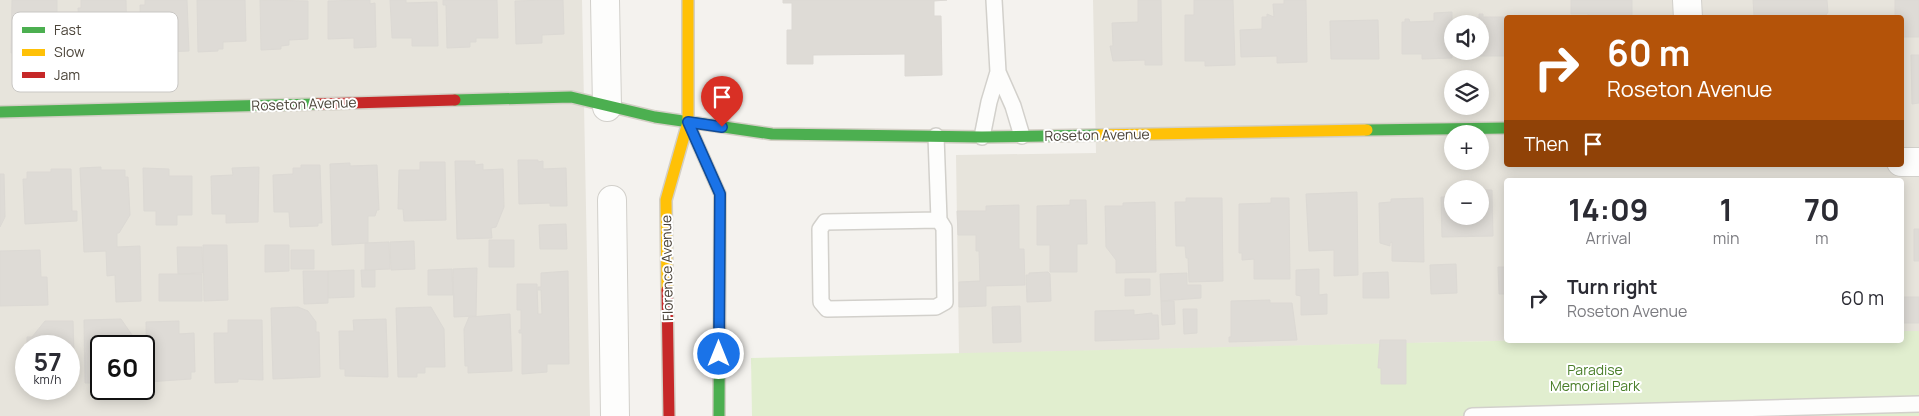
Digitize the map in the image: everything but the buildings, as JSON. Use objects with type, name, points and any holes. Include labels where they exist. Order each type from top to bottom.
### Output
[{"type":"street","points":[[605,0],[607,107]]},
{"type":"street","name":"Florence Avenue","points":[[669,416],[666,200],[688,122],[688,0]]},
{"type":"street","points":[[1687,0],[1688,15]]},
{"type":"street","name":"Roseton Avenue","points":[[0,112],[571,97],[607,107],[688,122],[772,134],[982,137],[1504,128]]},
{"type":"street","name":"Florence Avenue","points":[[688,122],[720,194],[720,414]]},
{"type":"street","points":[[1904,162],[1919,162]]},
{"type":"street","points":[[612,200],[615,416]]},
{"type":"lane","points":[[982,137],[989,102],[998,72],[994,0]]},
{"type":"lane","points":[[998,72],[1013,106],[1022,136]]},
{"type":"lane","points":[[936,136],[938,220],[944,228],[945,302],[936,307],[827,309],[821,302],[820,229],[825,222],[938,220]]},
{"type":"lane","points":[[1472,416],[1919,404]]},
{"type":"shaded area","points":[[0,0],[582,0],[590,416],[0,416]]},
{"type":"shaded area","points":[[1093,0],[1919,0],[1919,331],[1904,331],[1904,178],[1504,178],[1504,341],[959,354],[956,155],[1096,153]]},
{"type":"green space","name":"Paradise Memorial Park","points":[[1904,331],[1919,331],[1919,416],[752,416],[751,358],[1504,341],[1504,343],[1904,343]]},
{"type":"traffic: fast","points":[[455,100],[571,97],[655,117],[772,134],[982,137],[1099,135]]},
{"type":"traffic: fast","points":[[0,112],[317,104]]},
{"type":"traffic: fast","points":[[688,122],[720,194],[719,416]]},
{"type":"traffic: fast","points":[[1367,130],[1504,128]]},
{"type":"traffic: slow","points":[[667,290],[666,200],[688,122],[688,0]]},
{"type":"traffic: slow","points":[[1099,135],[1367,130]]},
{"type":"traffic: jam","points":[[317,104],[455,100]]},
{"type":"traffic: jam","points":[[667,290],[669,416]]},
{"type":"route","points":[[719,354],[720,194],[688,122],[722,127]]}]
